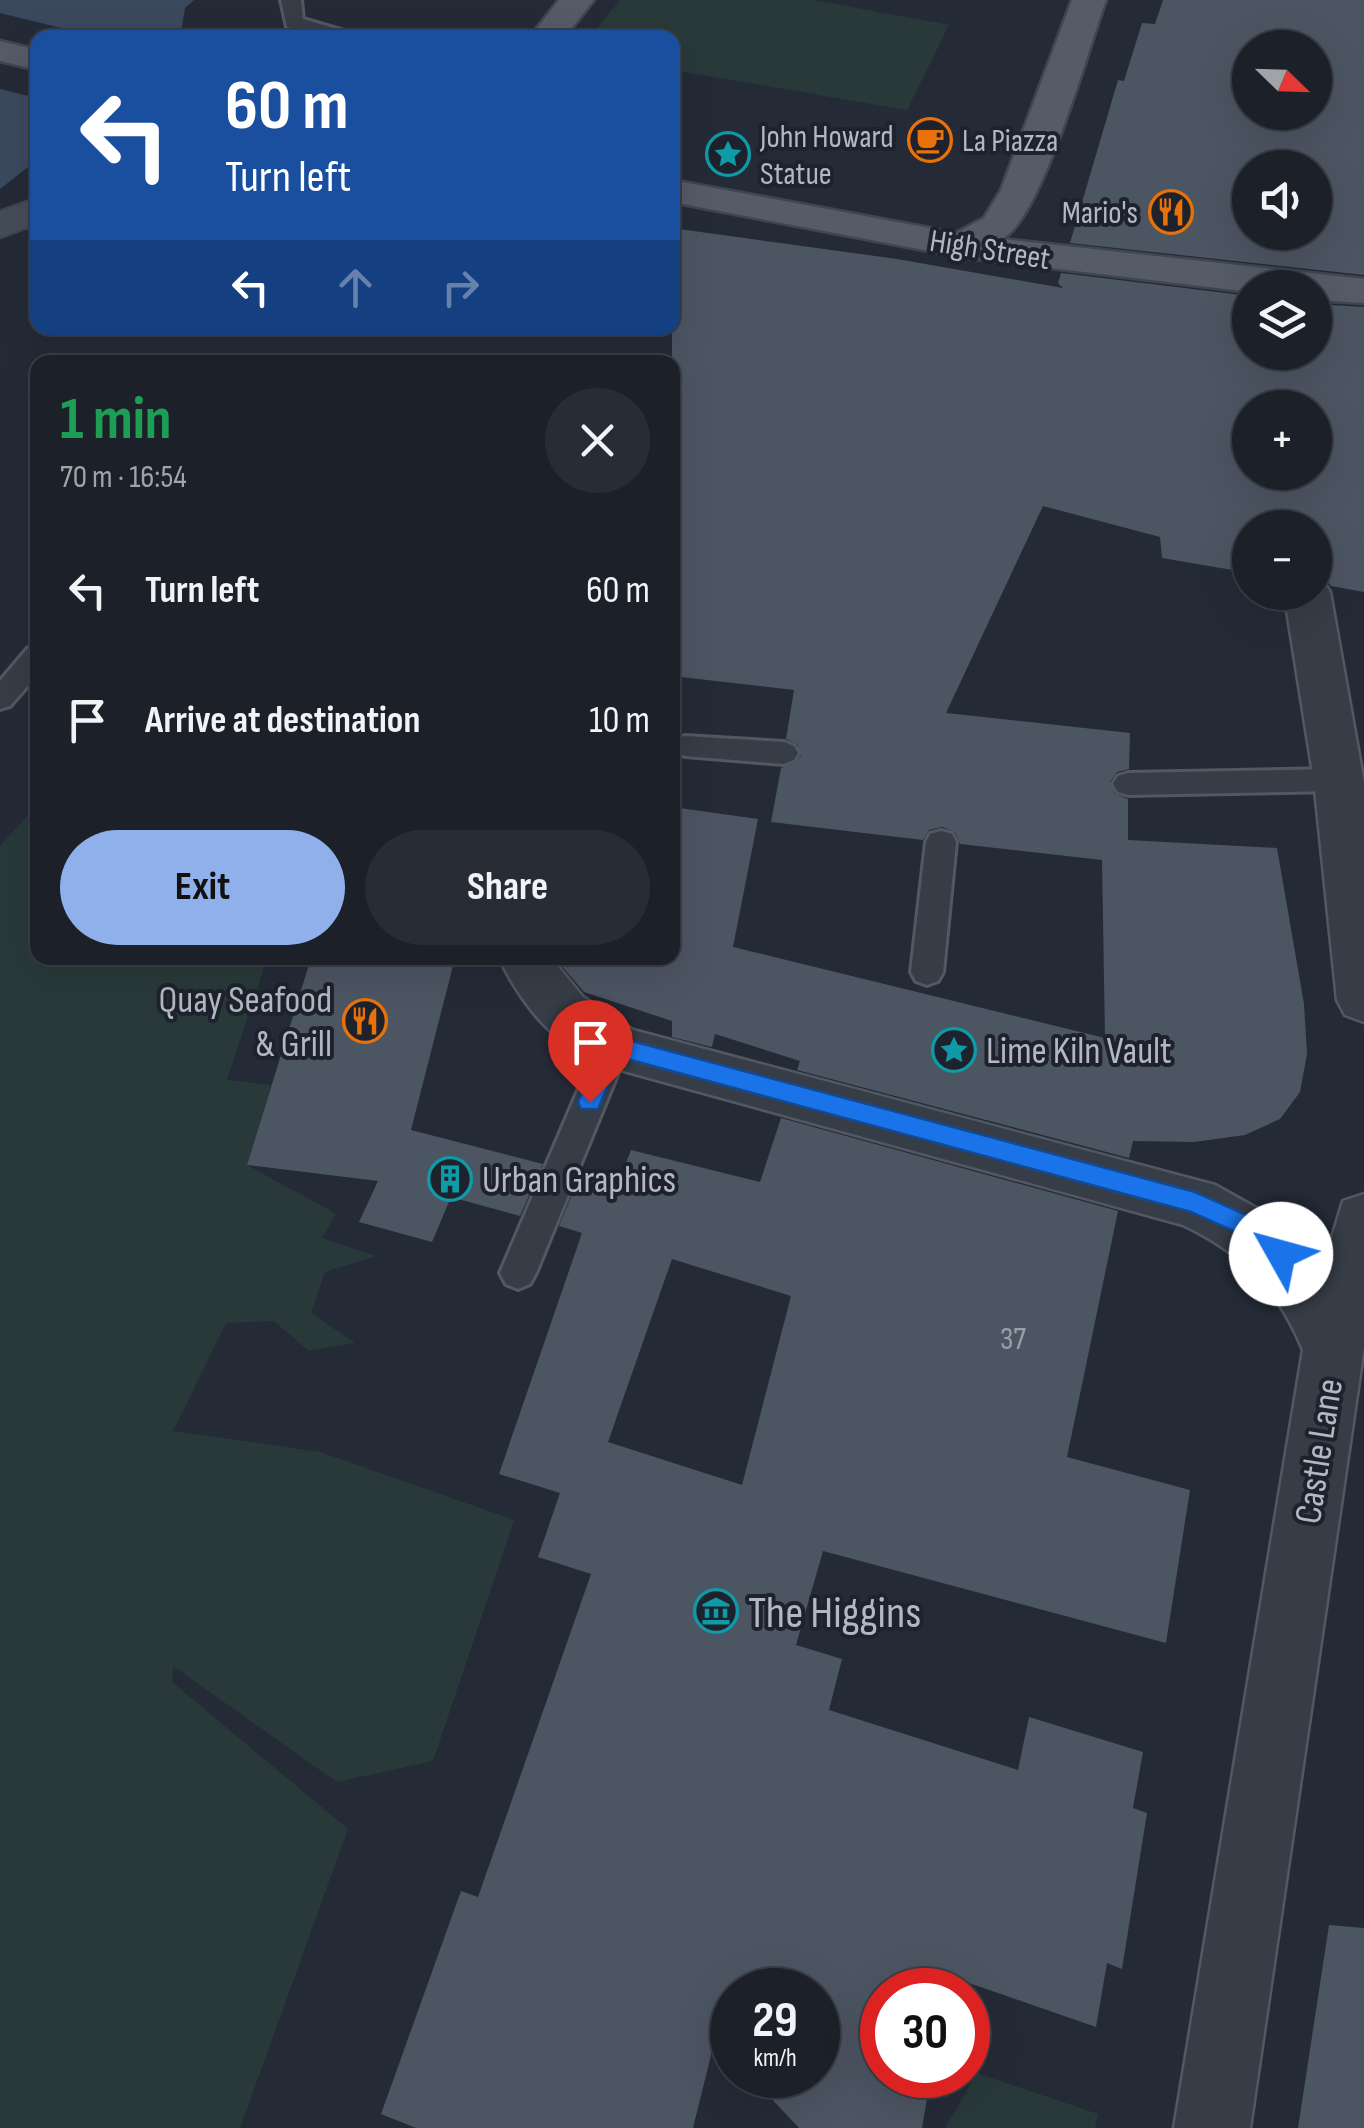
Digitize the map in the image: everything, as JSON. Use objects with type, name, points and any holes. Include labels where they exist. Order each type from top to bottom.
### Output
[{"type":"main road","points":[[553,30],[577,0]]},
{"type":"main road","points":[[961,246],[998,226],[1020,190],[1089,0]]},
{"type":"main road","points":[[0,50],[30,58]]},
{"type":"main road","name":"High Street","points":[[680,193],[961,246],[1232,278]]},
{"type":"main road","name":"High Street","points":[[1332,289],[1364,291]]},
{"type":"street","points":[[0,226],[30,213]]},
{"type":"street","points":[[1310,610],[1339,780],[1364,1000]]},
{"type":"street","name":"Castle Lane","points":[[529,965],[552,1004],[586,1033],[613,1046],[1195,1203],[1244,1225],[1281,1254],[1315,1304],[1334,1350],[1212,2128]]},
{"type":"street","points":[[1334,1350],[1364,1220]]},
{"type":"lane","points":[[291,0],[294,23],[324,30]]},
{"type":"lane","points":[[0,700],[30,664]]},
{"type":"lane","points":[[686,746],[784,753]]},
{"type":"lane","points":[[1128,784],[1339,780]]},
{"type":"lane","points":[[927,972],[941,842]]},
{"type":"lane","points":[[518,1273],[613,1046]]},
{"type":"shaded area","points":[[620,0],[813,0],[949,25],[907,110],[680,71],[680,30],[596,30]]},
{"type":"shaded area","points":[[30,813],[30,965],[265,965],[227,1080],[271,1085],[247,1165],[336,1214],[322,1238],[376,1256],[325,1272],[311,1313],[355,1343],[309,1351],[274,1321],[226,1323],[173,1431],[320,1452],[514,1520],[433,1761],[337,1782],[173,1666],[172,1682],[348,1829],[240,2128],[0,2128],[0,846]]},
{"type":"shaded area","points":[[990,2077],[1098,2114],[1095,2128],[945,2128],[962,2098],[990,2098]]},
{"type":"water","points":[[0,0],[194,0],[185,8],[181,30],[30,30],[30,165],[0,189]]},
{"type":"pier","points":[[0,13],[69,30],[30,30],[30,96],[0,89]]},
{"type":"building","points":[[1163,0],[1364,0],[1364,275],[1070,243],[1118,80],[1124,81],[1142,23],[1155,24]]},
{"type":"building","points":[[680,229],[897,259],[1063,288],[1058,283],[1061,273],[1232,294],[1232,370],[1332,370],[1332,305],[1364,307],[1364,592],[1332,586],[1332,510],[1232,510],[1232,570],[1162,558],[1160,537],[1043,506],[946,713],[1130,733],[1129,769],[1117,772],[1110,782],[1115,794],[1128,799],[1128,840],[1277,848],[1304,1004],[1307,1054],[1300,1092],[1280,1119],[1245,1135],[1194,1142],[1133,1141],[1129,1158],[797,1070],[800,1061],[715,1034],[712,1047],[672,1037],[672,1021],[584,992],[561,965],[680,965],[680,808],[758,819],[733,947],[1105,1038],[1102,860],[960,844],[955,832],[942,827],[929,830],[923,840],[771,822],[781,768],[795,763],[801,755],[797,744],[786,739],[794,690],[680,677],[680,355],[672,355],[672,335],[680,335]]},
{"type":"building","name":"Quay Seafood & Grill","points":[[309,965],[453,965],[411,1130],[543,1164],[520,1216],[451,1197],[432,1242],[359,1222],[378,1181],[247,1165]]},
{"type":"building","points":[[781,1118],[1118,1211],[1067,1457],[1190,1490],[1166,1643],[823,1551],[796,1645],[842,1659],[829,1710],[1018,1770],[1029,1717],[1143,1752],[1133,1808],[1147,1813],[1122,1969],[1107,1963],[1096,2027],[990,1990],[990,1968],[860,1968],[860,2098],[927,2098],[922,2128],[799,2128],[771,2098],[840,2098],[840,1968],[710,1968],[710,2059],[693,2128],[416,2128],[381,2114],[461,1891],[478,1897],[591,1574],[538,1557],[560,1493],[499,1474],[582,1233],[559,1226],[581,1173],[618,1183],[631,1150],[760,1182]],"holes":[[[672,1259],[791,1296],[742,1485],[608,1442]]]},
{"type":"building","points":[[1329,1925],[1364,1928],[1364,2128],[1298,2128]]},
{"type":"place","name":"La Piazza","points":[[930,140]]},
{"type":"place","name":"John Howard Statue","points":[[728,154]]},
{"type":"place","name":"Mario's","points":[[1171,212]]},
{"type":"place","name":"Quay Seafood & Grill","points":[[365,1021]]},
{"type":"place","name":"Lime Kiln Vault","points":[[954,1050]]},
{"type":"place","name":"Urban Graphics","points":[[450,1179]]},
{"type":"place","name":"The Higgins","points":[[716,1611]]},
{"type":"route","points":[[590,1102],[613,1046],[1195,1203],[1244,1225],[1281,1254]]}]
